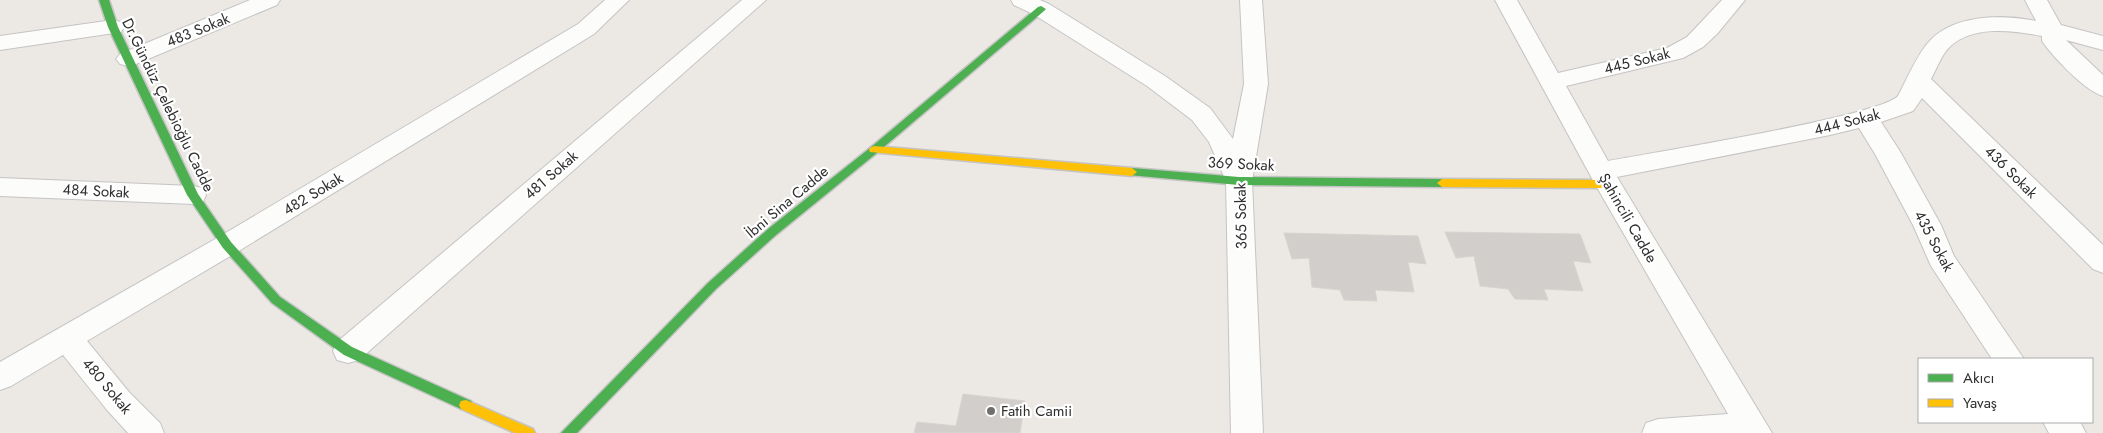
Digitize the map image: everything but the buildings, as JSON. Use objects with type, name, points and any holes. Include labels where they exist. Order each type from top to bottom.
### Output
[{"type":"street","name":"Dr.Gündüz Çelebioğlu Cadde","points":[[104,0],[113,27],[192,195],[227,245],[276,300],[348,351],[528,433]]},
{"type":"street","name":"483 Sokak","points":[[128,59],[269,0]]},
{"type":"street","name":"482 Sokak","points":[[0,377],[227,245],[586,29],[618,0]]},
{"type":"street","name":"481 Sokak","points":[[348,351],[755,0]]},
{"type":"street","name":"365 Sokak","points":[[1247,433],[1239,181],[1256,84],[1251,0]]},
{"type":"street","name":"Şahincili Cadde","points":[[1506,0],[1604,177],[1754,430]]},
{"type":"street","name":"445 Sokak","points":[[1551,82],[1675,53],[1695,42],[1734,0]]},
{"type":"street","points":[[2036,0],[2054,33],[2054,41],[2103,88]]},
{"type":"street","points":[[1031,4],[1164,86],[1201,114],[1221,140],[1239,181]]},
{"type":"street","name":"İbni Sina Cadde","points":[[568,433],[712,286],[772,232],[874,150],[1031,4]]},
{"type":"street","name":"444 Sokak","points":[[1604,177],[1866,119],[1904,105],[1919,82],[1924,68],[1935,49],[1945,39],[1973,26],[1999,23],[2022,25],[2054,33],[2076,35],[2103,43]]},
{"type":"street","points":[[0,43],[113,27]]},
{"type":"street","name":"436 Sokak","points":[[1919,82],[2103,262]]},
{"type":"street","name":"435 Sokak","points":[[1866,119],[1888,153],[1926,225],[1941,259],[2008,358]]},
{"type":"street","name":"369 Sokak","points":[[874,150],[1239,181],[1604,177]]},
{"type":"street","name":"484 Sokak","points":[[0,187],[192,195]]},
{"type":"street","name":"480 Sokak","points":[[66,337],[118,401],[148,433]]},
{"type":"street","points":[[2060,423],[2070,433]]},
{"type":"street","points":[[1658,433],[1754,430]]},
{"type":"traffic: fast","points":[[104,0],[113,27],[193,195],[227,245],[276,300],[348,351],[466,405]]},
{"type":"traffic: fast","points":[[568,433],[712,286],[772,232],[874,150],[1041,9]]},
{"type":"traffic: fast","points":[[1132,172],[1239,181],[1442,183]]},
{"type":"traffic: slow","points":[[874,150],[1132,172]]},
{"type":"traffic: slow","points":[[1442,183],[1608,184]]},
{"type":"traffic: slow","points":[[466,405],[528,433]]},
{"type":"place","name":"Fatih Camii","points":[[991,411]]}]
